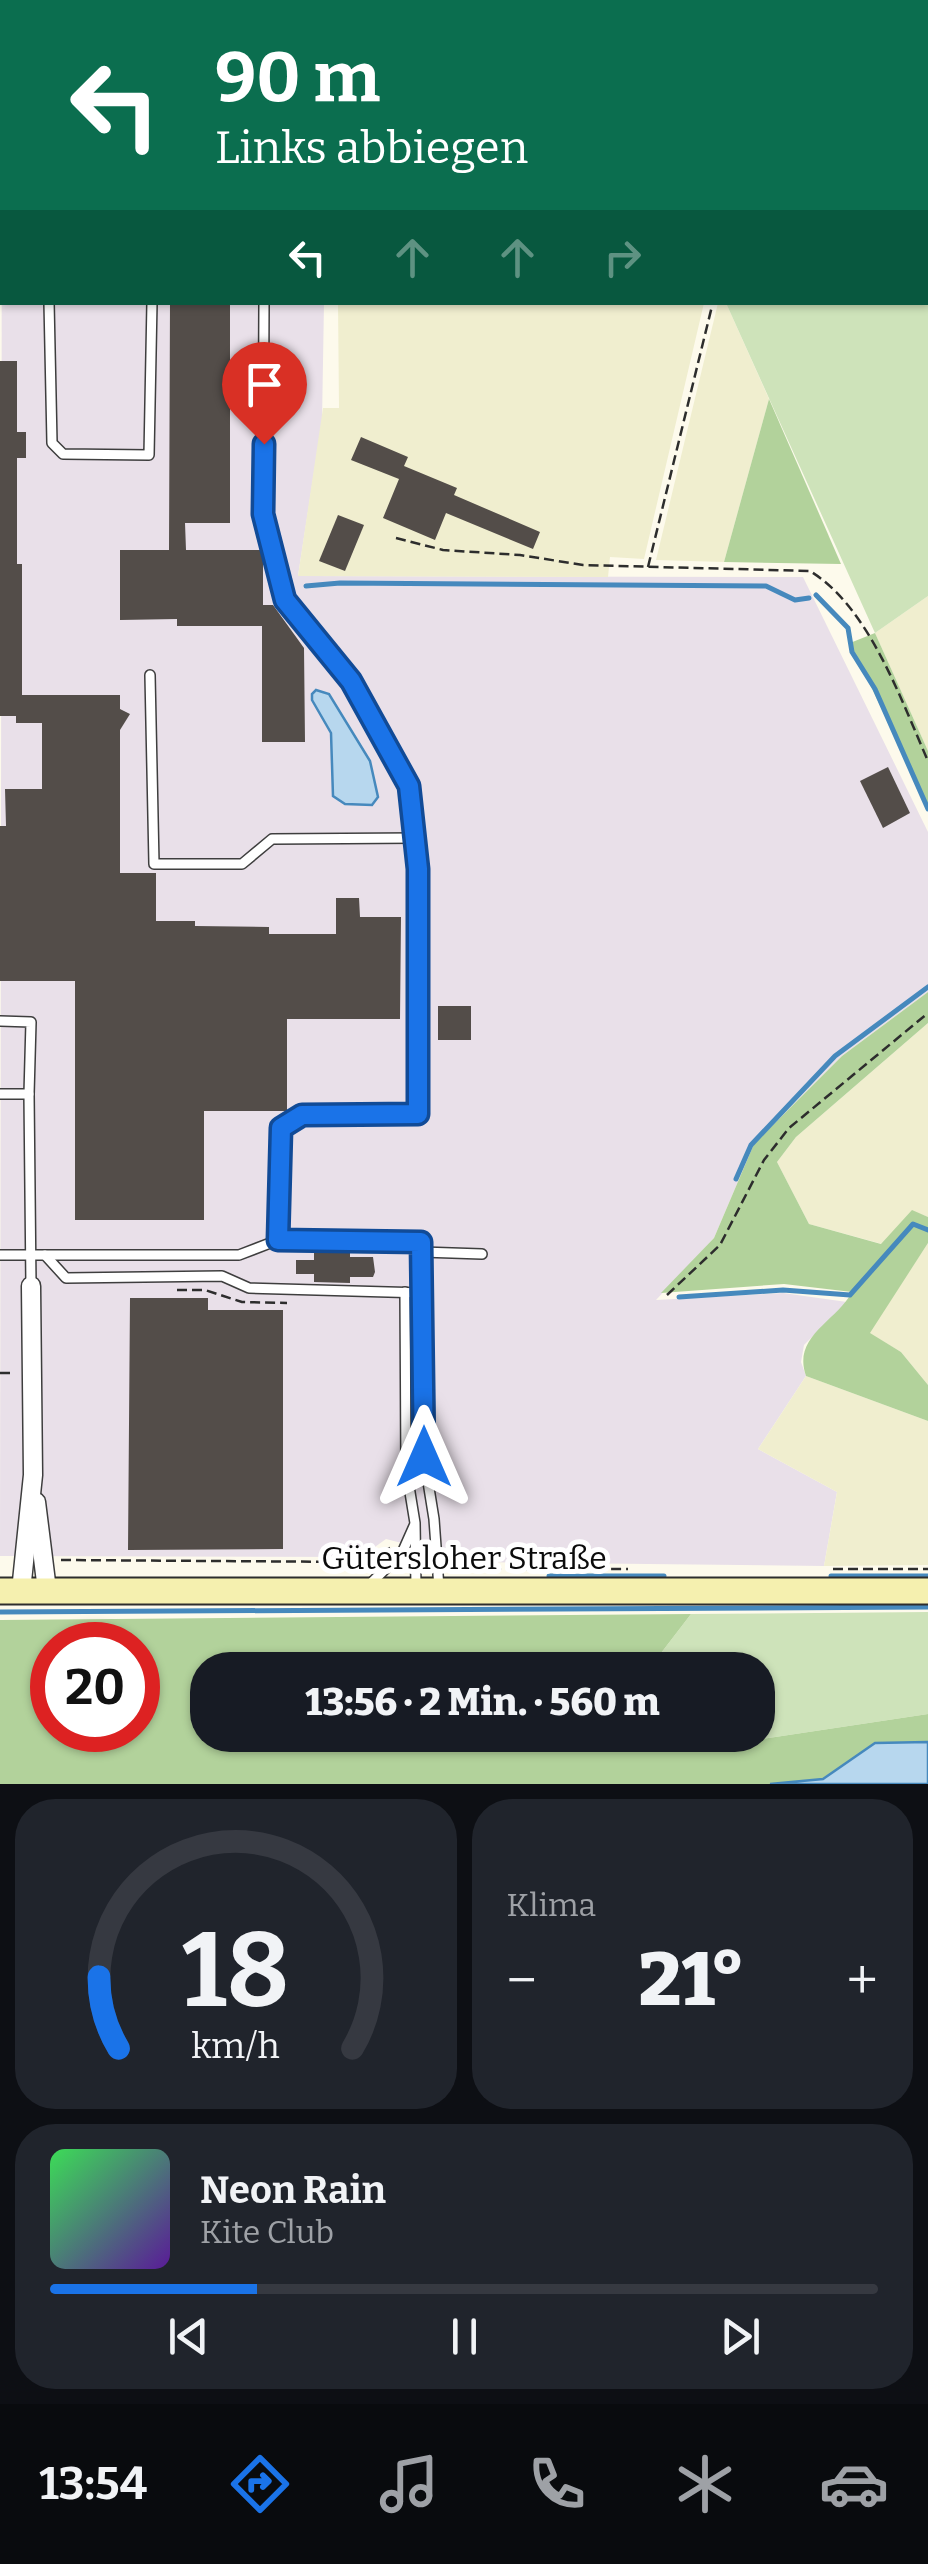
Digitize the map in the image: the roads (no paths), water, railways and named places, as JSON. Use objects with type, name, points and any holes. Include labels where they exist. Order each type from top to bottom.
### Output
[{"type":"main road","name":"Gütersloher Straße","points":[[22,1590],[928,1591]]},
{"type":"street","points":[[22,1590],[32,1474],[31,1286]]},
{"type":"lane","points":[[48,305],[52,443],[56,450],[63,454],[150,455],[152,305]]},
{"type":"lane","points":[[264,305],[263,514],[278,578],[285,600],[351,681],[409,786],[417,838],[418,1114],[302,1115],[281,1128],[278,1240]]},
{"type":"lane","points":[[150,675],[154,864],[242,864],[272,839],[417,838]]},
{"type":"lane","points":[[0,1021],[31,1022],[31,1286]]},
{"type":"lane","points":[[0,1094],[28,1094]]},
{"type":"lane","points":[[0,1256],[238,1255],[278,1240],[482,1254]]},
{"type":"lane","points":[[422,1247],[424,1457],[434,1519],[428,1590]]},
{"type":"lane","points":[[45,1255],[66,1278],[222,1276],[249,1288],[424,1293]]},
{"type":"lane","points":[[405,1292],[406,1468],[428,1590]]},
{"type":"lane","points":[[363,1590],[402,1553],[415,1523]]},
{"type":"water","points":[[316,690],[329,694],[370,761],[378,797],[372,805],[345,804],[333,796],[331,733],[312,700]]},
{"type":"water","points":[[928,1742],[928,1784],[770,1784],[823,1779],[875,1743]]},
{"type":"waterway","points":[[306,586],[766,586],[795,600],[809,598]]},
{"type":"waterway","points":[[816,595],[848,628],[852,652],[875,689],[928,809]]},
{"type":"waterway","points":[[736,1179],[751,1145],[835,1056],[928,987]]},
{"type":"waterway","points":[[679,1297],[783,1290],[850,1295],[913,1224],[928,1230]]},
{"type":"waterway","points":[[549,1576],[664,1576]]},
{"type":"waterway","points":[[831,1576],[928,1576]]},
{"type":"waterway","points":[[0,1612],[928,1607]]}]
